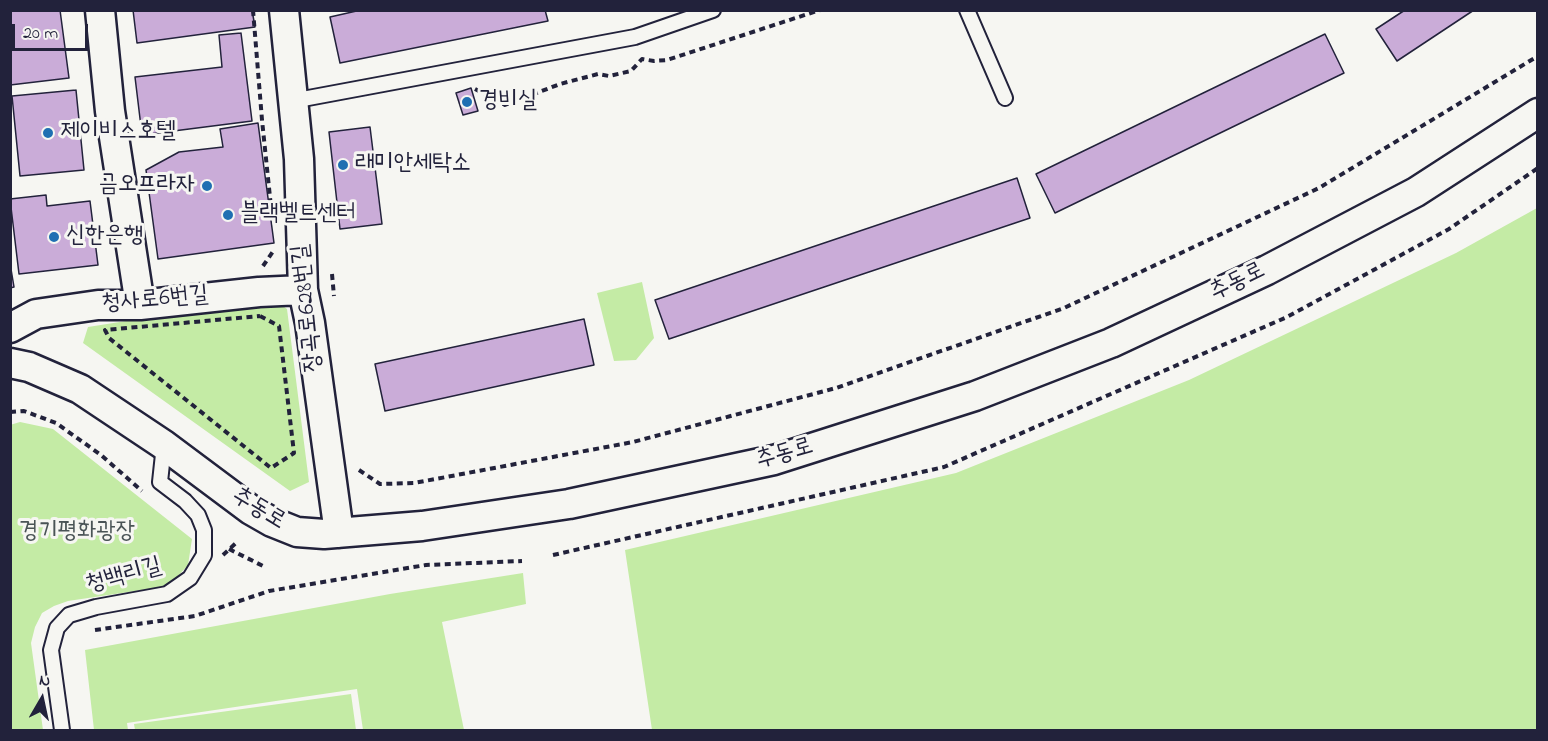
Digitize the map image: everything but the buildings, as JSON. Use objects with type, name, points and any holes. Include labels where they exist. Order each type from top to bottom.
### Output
[{"type":"street","points":[[100,10],[110,111],[140,305]]},
{"type":"street","name":"장곡로628번길","points":[[284,10],[299,159],[303,290],[339,533]]},
{"type":"street","name":"추동로","points":[[10,363],[29,367],[80,389],[164,445],[251,510],[297,532],[339,533],[422,526],[592,499],[774,460],[975,396],[1111,343],[1267,270],[1416,192],[1538,113]]},
{"type":"street","name":"청사로6번길","points":[[10,328],[36,314],[98,305],[140,305],[259,292],[303,290]]},
{"type":"lane","points":[[292,101],[635,37],[713,10]]},
{"type":"lane","points":[[967,10],[1005,98]]},
{"type":"lane","name":"청백리길","points":[[62,730],[51,650],[57,628],[69,615],[96,607],[167,594],[190,578],[204,555],[204,530],[198,515],[185,501],[160,482],[164,445]]},
{"type":"path","points":[[253,10],[261,120],[272,213]]},
{"type":"path","points":[[475,89],[505,105],[560,84],[598,74],[609,76],[631,71],[642,59],[667,60],[820,10]]},
{"type":"path","points":[[356,459],[359,471],[380,484],[414,483],[633,442],[846,384],[1064,308],[1319,188],[1538,56]]},
{"type":"path","points":[[553,555],[944,467],[1287,317],[1449,229],[1538,168]]},
{"type":"path","points":[[256,274],[276,247]]},
{"type":"path","points":[[332,272],[335,307]]},
{"type":"path","points":[[260,316],[279,326],[294,453],[271,468],[109,338],[105,330],[260,316]]},
{"type":"path","points":[[10,412],[24,411],[56,423],[101,455],[145,494]]},
{"type":"path","points":[[220,559],[236,543]]},
{"type":"path","points":[[230,549],[266,567]]},
{"type":"path","points":[[86,631],[195,616],[268,591],[426,565],[522,561]]},
{"type":"green space","points":[[1537,208],[1537,730],[652,730],[625,550],[956,473],[1189,380],[1456,253]]},
{"type":"green space","points":[[642,282],[654,338],[636,360],[614,361],[597,293]]},
{"type":"green space","points":[[272,298],[287,309],[309,482],[290,491],[83,343],[88,327]]},
{"type":"green space","name":"경기평화광장","points":[[20,422],[53,429],[192,539],[188,565],[169,586],[68,601],[42,613],[31,643],[43,730],[11,730],[10,425]]},
{"type":"green space","points":[[523,573],[526,604],[442,622],[464,730],[363,730],[357,689],[127,723],[128,730],[94,730],[85,650],[390,594]]},
{"type":"green space","points":[[351,694],[356,730],[135,730],[134,724]]},
{"type":"place","name":"경비실","points":[[467,102]]},
{"type":"place","name":"제이비스호텔","points":[[48,133]]},
{"type":"place","name":"래미안세탁소","points":[[343,165]]},
{"type":"place","name":"금오프라자","points":[[207,186]]},
{"type":"place","name":"블랙벨트센터","points":[[228,215]]},
{"type":"place","name":"신한은행","points":[[54,237]]}]
